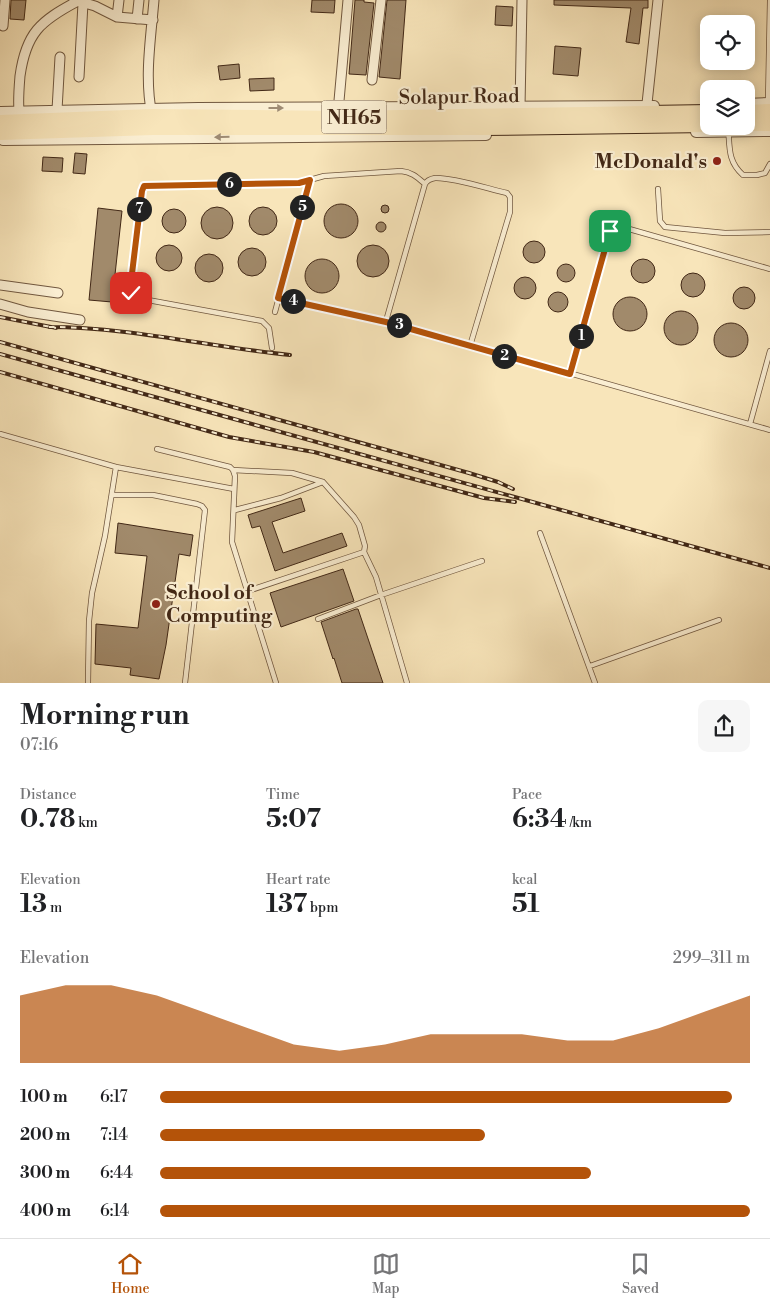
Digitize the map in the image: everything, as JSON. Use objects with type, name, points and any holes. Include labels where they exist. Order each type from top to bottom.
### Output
[{"type":"highway","name":"Solapur Road","points":[[0,122],[338,113],[483,122],[646,110],[700,112]]},
{"type":"highway","points":[[755,112],[769,111]]},
{"type":"highway","points":[[755,119],[769,111]]},
{"type":"highway","name":"Solapur Road","points":[[0,133],[152,118],[700,125]]},
{"type":"street","points":[[4,26],[6,0]]},
{"type":"street","points":[[118,17],[119,0]]},
{"type":"street","points":[[137,19],[138,0]]},
{"type":"street","points":[[0,112],[58,110],[152,118],[149,81],[154,0]]},
{"type":"street","points":[[348,0],[338,113],[520,107],[646,110],[700,106]]},
{"type":"street","points":[[372,80],[381,0]]},
{"type":"street","points":[[520,107],[522,0]]},
{"type":"street","points":[[646,110],[658,0]]},
{"type":"street","points":[[78,1],[79,77]]},
{"type":"street","points":[[19,111],[18,96],[23,57],[29,42],[40,26],[61,10],[78,1],[118,17],[153,20]]},
{"type":"street","points":[[58,110],[60,57]]},
{"type":"street","points":[[755,107],[769,111]]},
{"type":"street","points":[[0,140],[700,129]]},
{"type":"street","points":[[755,130],[770,131]]},
{"type":"street","points":[[0,285],[58,293]]},
{"type":"street","points":[[0,304],[28,312],[80,320]]},
{"type":"lane","points":[[769,111],[770,1]]},
{"type":"lane","points":[[728,135],[730,155],[734,168],[743,175],[765,173],[770,164]]},
{"type":"lane","points":[[272,348],[270,328],[262,321],[137,298],[131,293],[144,186],[299,183],[324,176],[402,171],[409,171],[424,184]]},
{"type":"lane","points":[[386,322],[424,184],[427,180],[433,178],[445,179],[507,193],[510,197],[510,212],[470,346]]},
{"type":"lane","points":[[275,312],[310,180]]},
{"type":"lane","points":[[658,189],[660,221],[665,227],[726,233],[770,232]]},
{"type":"lane","points":[[570,374],[610,231],[614,226],[770,270]]},
{"type":"lane","points":[[278,298],[386,322],[770,430]]},
{"type":"lane","points":[[750,424],[770,351]]},
{"type":"lane","points":[[0,434],[116,466],[234,489]]},
{"type":"lane","points":[[157,449],[230,467],[233,470],[292,474],[322,482],[359,525],[365,546],[364,552],[376,577],[407,683]]},
{"type":"lane","points":[[88,683],[89,621],[92,593],[116,466]]},
{"type":"lane","points":[[233,470],[235,476],[232,542],[276,683]]},
{"type":"lane","points":[[234,510],[281,498],[322,482]]},
{"type":"lane","points":[[112,495],[152,495],[197,504],[205,510],[185,683]]},
{"type":"lane","points":[[540,533],[595,683]]},
{"type":"lane","points":[[248,591],[364,552]]},
{"type":"lane","points":[[318,618],[482,561]]},
{"type":"lane","points":[[590,666],[719,620]]},
{"type":"building","points":[[11,0],[26,0],[24,20],[10,19]]},
{"type":"building","points":[[312,0],[335,0],[334,13],[311,12]]},
{"type":"building","points":[[355,0],[374,3],[366,75],[349,74]]},
{"type":"building","points":[[387,0],[406,0],[400,79],[379,77]]},
{"type":"building","points":[[554,0],[648,0],[648,8],[643,8],[639,44],[626,42],[631,8],[554,5]]},
{"type":"building","points":[[496,6],[513,7],[512,26],[495,25]]},
{"type":"building","points":[[555,46],[581,48],[578,76],[553,74]]},
{"type":"building","points":[[239,64],[240,78],[220,80],[218,66]]},
{"type":"building","points":[[274,78],[274,90],[250,91],[249,79]]},
{"type":"building","points":[[75,153],[87,154],[85,174],[73,173]]},
{"type":"building","points":[[43,157],[63,158],[62,172],[42,171]]},
{"type":"building","points":[[341,204],[353,209],[358,221],[353,233],[341,238],[329,233],[324,221],[329,209]]},
{"type":"building","points":[[385,205],[389,209],[385,213],[381,209]]},
{"type":"building","points":[[217,207],[228,212],[233,223],[228,234],[217,239],[206,234],[201,223],[206,212]]},
{"type":"building","points":[[263,207],[273,211],[277,221],[273,231],[263,235],[253,231],[249,221],[253,211]]},
{"type":"building","points":[[98,208],[122,211],[112,302],[89,300]]},
{"type":"building","points":[[174,209],[183,212],[186,221],[183,230],[174,233],[165,230],[162,221],[165,212]]},
{"type":"building","points":[[379,222],[383,222],[386,227],[385,231],[379,232],[376,229],[376,225]]},
{"type":"building","points":[[534,241],[542,244],[545,252],[542,260],[534,263],[526,260],[523,252],[526,244]]},
{"type":"building","points":[[169,245],[178,249],[182,258],[178,267],[169,271],[160,267],[156,258],[160,249]]},
{"type":"building","points":[[373,245],[379,246],[384,250],[388,255],[388,267],[384,272],[379,276],[373,277],[367,276],[362,272],[358,267],[357,261],[358,255],[362,250],[367,246]]},
{"type":"building","points":[[252,248],[262,252],[266,262],[262,272],[252,276],[242,272],[238,262],[242,252]]},
{"type":"building","points":[[209,254],[219,258],[223,268],[219,278],[209,282],[199,278],[195,268],[199,258]]},
{"type":"building","points":[[322,259],[329,260],[334,264],[338,269],[338,283],[334,288],[329,292],[322,293],[315,292],[310,288],[306,283],[305,276],[306,269],[310,264],[315,260]]},
{"type":"building","points":[[643,259],[652,262],[655,271],[652,280],[643,283],[634,280],[631,271],[634,262]]},
{"type":"building","points":[[562,264],[570,264],[575,269],[573,280],[562,282],[557,277],[557,269]]},
{"type":"building","points":[[693,273],[701,277],[705,285],[701,293],[693,297],[685,293],[681,285],[685,277]]},
{"type":"building","points":[[525,277],[533,280],[536,288],[533,296],[525,299],[517,296],[514,288],[517,280]]},
{"type":"building","points":[[744,287],[752,290],[755,298],[752,306],[744,309],[736,306],[733,298],[736,290]]},
{"type":"building","points":[[558,292],[565,295],[568,302],[565,309],[558,312],[551,309],[548,302],[551,295]]},
{"type":"building","points":[[630,297],[642,302],[647,314],[642,326],[630,331],[618,326],[613,314],[618,302]]},
{"type":"building","points":[[681,311],[688,312],[693,316],[697,321],[697,335],[693,340],[688,344],[681,345],[674,344],[669,340],[665,335],[664,328],[665,321],[669,316],[674,312]]},
{"type":"building","points":[[731,323],[738,324],[743,328],[747,333],[747,347],[743,352],[738,356],[731,357],[724,356],[719,352],[715,347],[714,340],[715,333],[719,328],[724,324]]},
{"type":"building","points":[[301,498],[305,511],[272,522],[283,553],[342,533],[347,546],[275,571],[260,526],[252,528],[248,515]]},
{"type":"building","name":"School of Computing","points":[[118,523],[193,535],[190,556],[179,554],[166,645],[159,679],[130,675],[131,668],[95,664],[96,624],[138,628],[147,556],[115,553]]},
{"type":"building","points":[[343,569],[354,601],[281,627],[270,593]]},
{"type":"building","points":[[358,609],[383,683],[342,683],[333,659],[321,622]]},
{"type":"railway","points":[[0,317],[56,328]]},
{"type":"railway","points":[[49,327],[110,330],[290,355]]},
{"type":"railway","points":[[0,342],[469,473],[513,489]]},
{"type":"railway","points":[[0,354],[770,568]]},
{"type":"railway","points":[[0,372],[229,437],[314,452],[484,498],[515,502]]},
{"type":"place","name":"McDonald's","points":[[717,161]]},
{"type":"place","name":"School of Computing","points":[[156,604]]},
{"type":"route","points":[[131,293],[144,186],[304,183],[310,180],[278,298],[386,322],[570,374],[610,231]]}]
